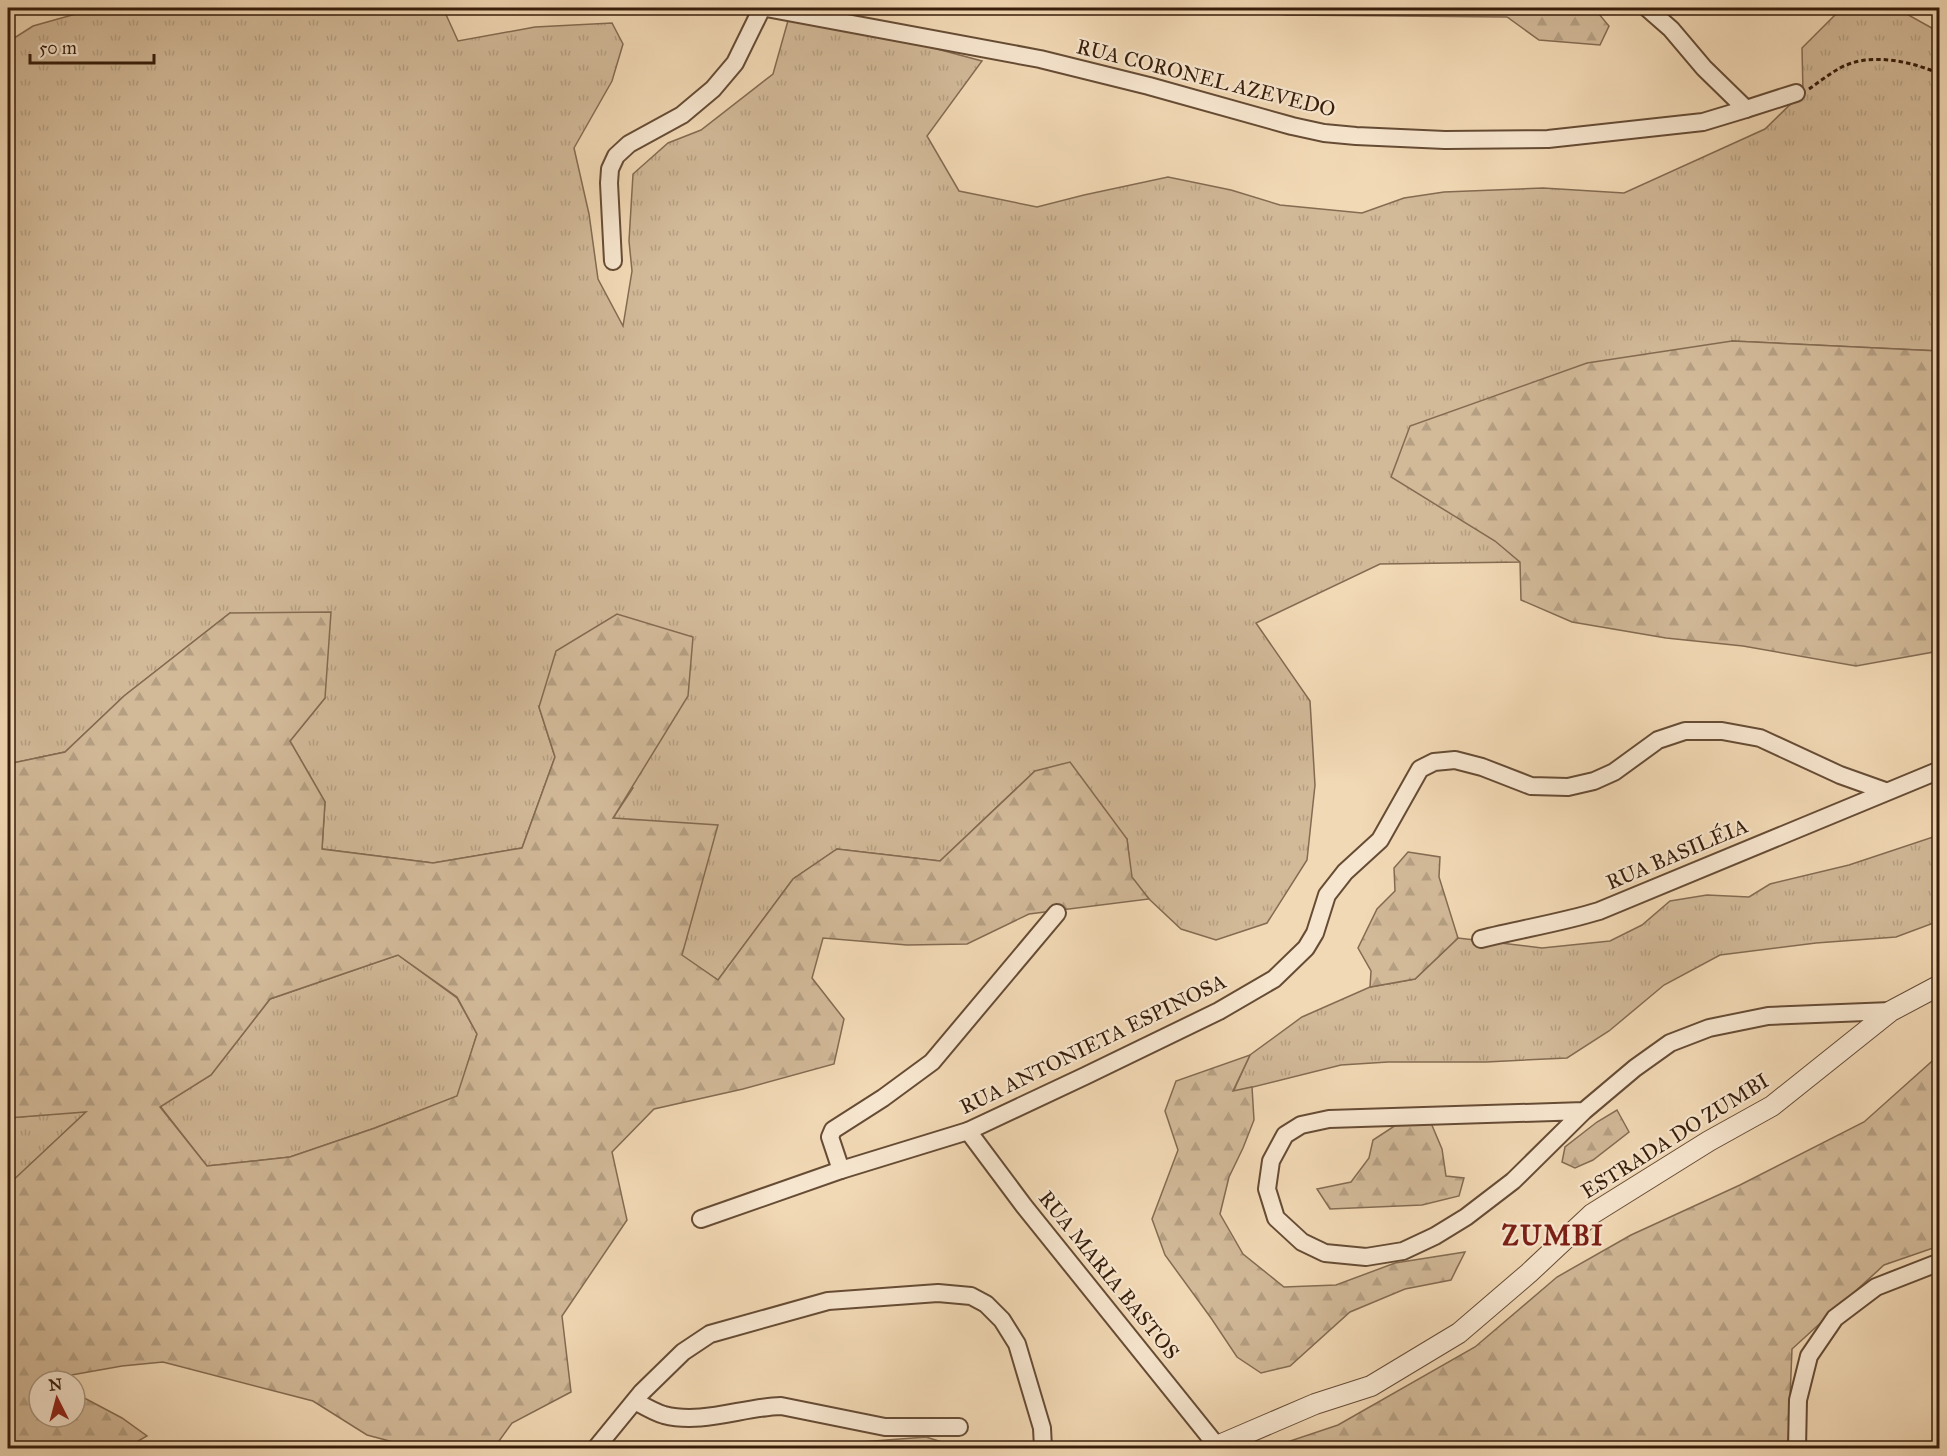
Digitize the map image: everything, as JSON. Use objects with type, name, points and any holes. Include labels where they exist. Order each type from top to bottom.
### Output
[{"type":"street","name":"RUA CORONEL AZEVEDO","points":[[764,8],[1040,59],[1149,86],[1292,126],[1324,133],[1356,136],[1445,140],[1548,139],[1703,122],[1796,93]]},
{"type":"street","points":[[613,261],[609,183],[610,169],[616,156],[629,144],[682,115],[712,90],[735,63],[764,8]]},
{"type":"street","points":[[1647,8],[1671,29],[1704,68],[1746,109]]},
{"type":"street","name":"RUA ANTONIETA ESPINOSA","points":[[701,1219],[841,1170],[968,1131],[1219,1011],[1274,979],[1306,948],[1315,933],[1327,895],[1345,872],[1380,840],[1420,769],[1434,762],[1455,760],[1482,767],[1531,786],[1568,787],[1594,781],[1614,772],[1659,740],[1685,731],[1722,732],[1760,738],[1840,775],[1885,791]]},
{"type":"street","name":"RUA BASILÉIA","points":[[1481,939],[1542,924],[1564,922],[1599,911],[1940,770]]},
{"type":"street","points":[[841,1170],[830,1137],[833,1130],[932,1062],[1057,913]]},
{"type":"street","name":"ESTRADA DO ZUMBI","points":[[1216,1447],[1315,1404],[1371,1386],[1460,1333],[1592,1214],[1709,1141],[1772,1106],[1891,1011],[1940,985]]},
{"type":"street","points":[[1584,1111],[1329,1119],[1301,1125],[1285,1135],[1271,1161],[1267,1189],[1276,1218],[1302,1242],[1325,1253],[1366,1257],[1404,1251],[1451,1227],[1503,1188],[1584,1111],[1635,1068],[1670,1043],[1709,1028],[1768,1016],[1891,1011]]},
{"type":"street","name":"RUA MARIA BASTOS","points":[[968,1131],[1031,1216],[1216,1447]]},
{"type":"street","points":[[1797,1449],[1798,1400],[1809,1356],[1835,1318],[1876,1287],[1940,1262]]},
{"type":"street","points":[[596,1449],[635,1401],[683,1352],[710,1334],[828,1301],[938,1293],[971,1296],[986,1304],[1002,1320],[1017,1344],[1042,1428],[1043,1449]]},
{"type":"street","points":[[635,1401],[662,1415],[678,1418],[692,1418],[764,1406],[781,1406],[885,1427],[959,1426]]},
{"type":"path","points":[[1796,93],[1809,90],[1840,68],[1857,62],[1898,61],[1924,67],[1940,74]]},
{"type":"green space","points":[[97,8],[443,8],[458,41],[535,27],[612,23],[623,44],[612,81],[574,148],[589,214],[598,279],[623,326],[632,271],[629,241],[633,174],[668,143],[701,130],[773,74],[791,10],[982,61],[927,136],[959,191],[1037,207],[1168,177],[1231,190],[1280,205],[1362,213],[1404,198],[1444,192],[1543,188],[1624,193],[1765,129],[1803,92],[1802,48],[1842,8],[1896,8],[1939,32],[1939,351],[1732,341],[1496,541],[1520,562],[1380,564],[1256,623],[1310,701],[1315,785],[1307,860],[1267,923],[1216,940],[1181,929],[1149,899],[1131,877],[1127,839],[1035,771],[940,861],[837,849],[793,879],[718,980],[682,956],[613,818],[633,788],[539,707],[555,757],[522,848],[433,863],[322,849],[325,802],[290,741],[325,698],[230,613],[124,696],[65,752],[8,764],[8,42],[33,26]]},
{"type":"green space","points":[[1230,8],[1594,8],[1609,26],[1600,45],[1539,40],[1507,17],[1286,15]]},
{"type":"green space","points":[[1732,341],[1939,351],[1939,651],[1856,666],[1743,646],[1666,638],[1572,622],[1521,600],[1520,562],[1495,541],[1391,477],[1410,426],[1587,363]]},
{"type":"green space","points":[[331,612],[325,698],[290,741],[325,802],[322,849],[433,863],[522,848],[555,757],[539,707],[556,651],[617,614],[693,637],[688,696],[613,818],[718,825],[682,955],[718,980],[793,879],[837,849],[940,861],[1035,771],[1070,762],[1127,839],[1132,877],[1149,899],[1029,914],[967,944],[907,945],[823,938],[812,978],[844,1019],[834,1064],[743,1089],[654,1109],[612,1152],[627,1220],[562,1316],[571,1392],[512,1423],[494,1448],[397,1448],[397,1443],[367,1435],[313,1401],[163,1362],[87,1372],[87,1369],[27,1369],[27,1429],[87,1429],[87,1399],[122,1418],[147,1436],[126,1448],[8,1448],[8,1185],[86,1112],[8,1118],[8,764],[65,752],[124,696],[230,613]],"holes":[[[398,955],[457,997],[477,1034],[457,1096],[375,1128],[290,1157],[207,1166],[160,1107],[211,1075],[270,999]]]},
{"type":"green space","points":[[1939,835],[1939,921],[1896,937],[1816,943],[1720,955],[1664,985],[1609,1031],[1567,1058],[1341,1065],[1233,1092],[1250,1055],[1302,1017],[1370,987],[1415,979],[1458,938],[1542,948],[1610,941],[1642,925],[1670,901],[1707,895],[1749,897],[1770,884],[1849,865]]},
{"type":"green space","points":[[1408,852],[1440,857],[1439,877],[1458,938],[1415,979],[1370,987],[1371,971],[1358,948],[1377,909],[1395,891],[1394,868]]},
{"type":"green space","points":[[398,955],[457,998],[477,1034],[458,1096],[290,1157],[207,1166],[160,1106],[211,1075],[270,999]]},
{"type":"green space","points":[[1250,1055],[1233,1091],[1252,1087],[1254,1120],[1229,1177],[1220,1214],[1243,1254],[1284,1287],[1336,1285],[1395,1263],[1465,1252],[1451,1280],[1405,1289],[1350,1312],[1290,1366],[1261,1373],[1237,1357],[1165,1255],[1152,1219],[1178,1150],[1165,1111],[1176,1081]]},
{"type":"green space","points":[[1939,1055],[1939,1246],[1884,1265],[1792,1349],[1788,1448],[1269,1448],[1338,1425],[1475,1347],[1557,1277],[1631,1235],[1740,1185],[1864,1122]]},
{"type":"green space","points":[[1617,1110],[1629,1132],[1593,1160],[1575,1168],[1562,1162],[1565,1147],[1597,1122]]},
{"type":"green space","points":[[87,1111],[16,1178],[8,1185],[8,1118]]},
{"type":"green space","points":[[1431,1123],[1442,1149],[1446,1176],[1464,1178],[1459,1196],[1422,1205],[1330,1209],[1317,1189],[1351,1182],[1369,1158],[1373,1140],[1396,1125]]},
{"type":"green space","points":[[926,1437],[961,1448],[672,1448],[678,1442],[795,1447]]},
{"type":"district","name":"ZUMBI","points":[[1553,1235]]}]
